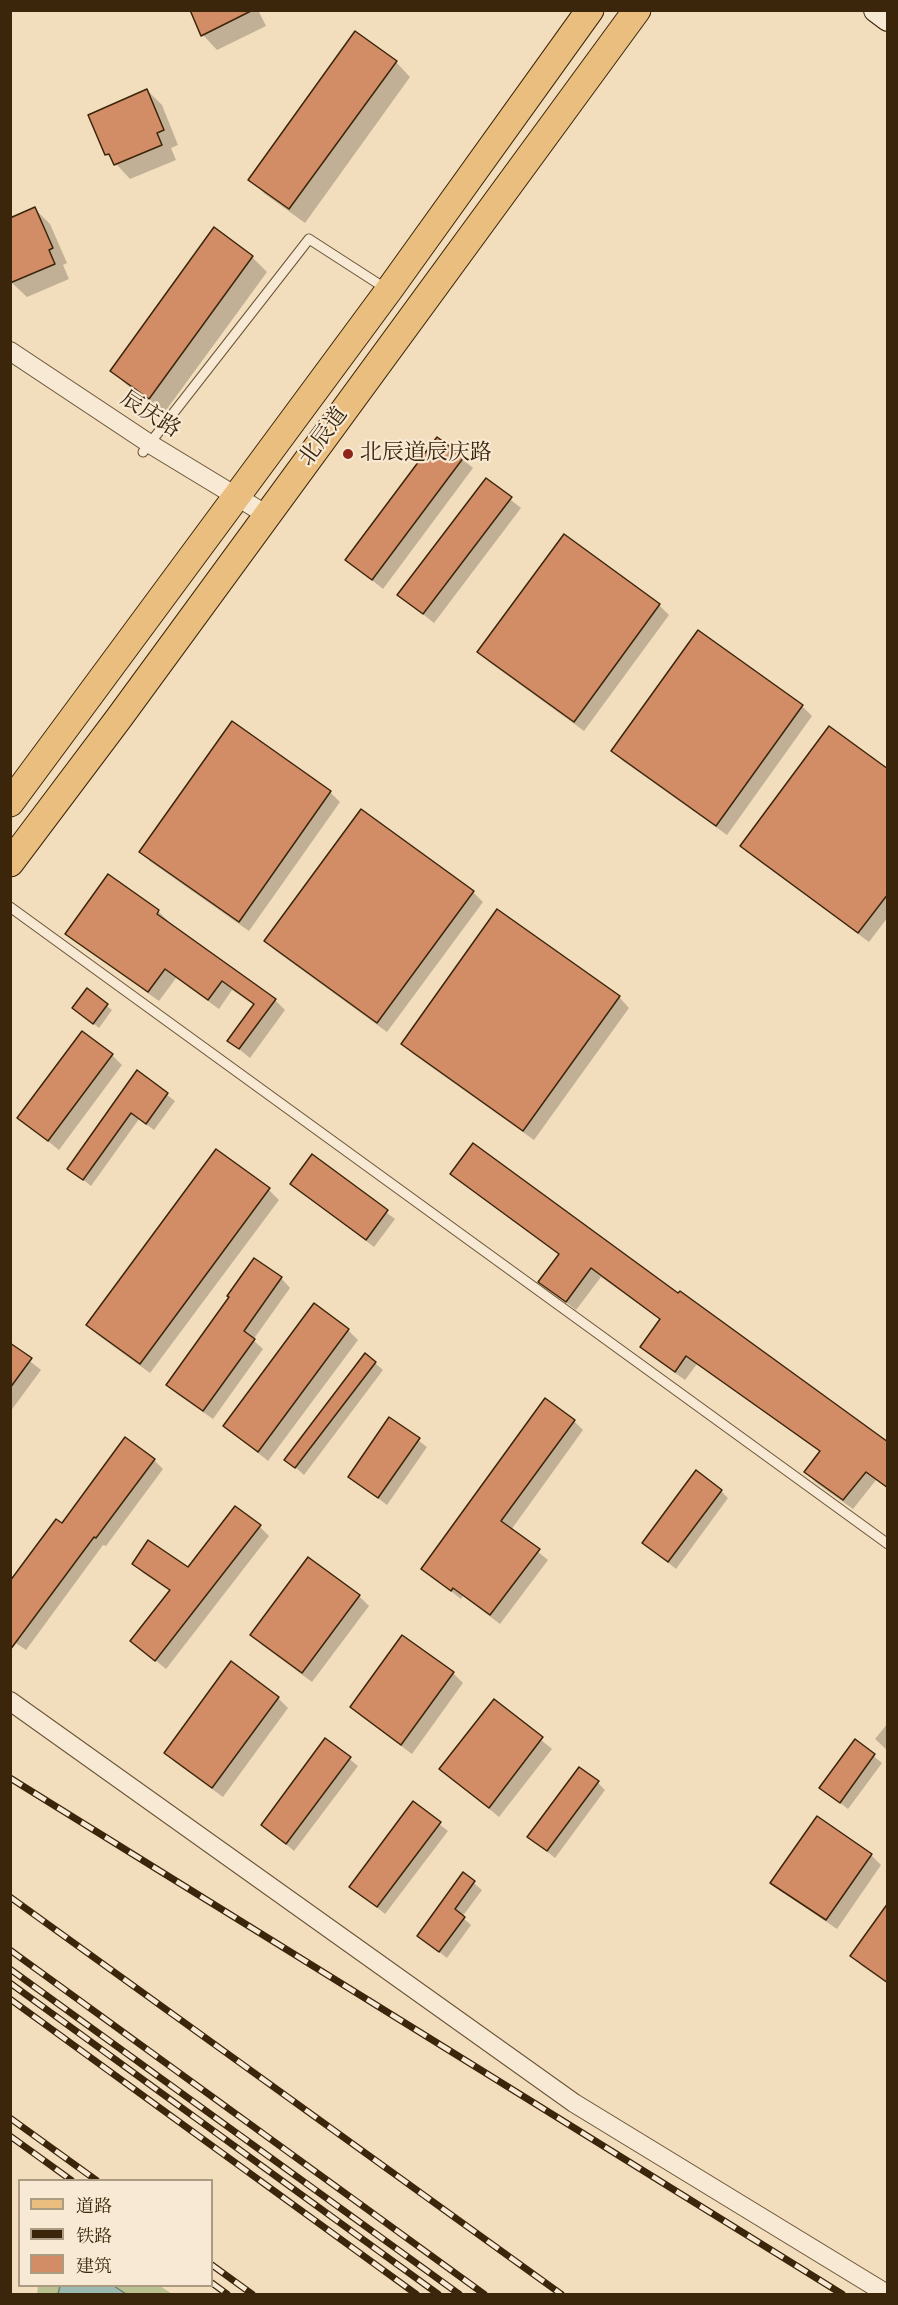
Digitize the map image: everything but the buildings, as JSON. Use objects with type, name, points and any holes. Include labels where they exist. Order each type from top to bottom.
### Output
[{"type":"main road","name":"北辰道","points":[[10,803],[389,290],[590,10]]},
{"type":"main road","name":"北辰道","points":[[10,863],[637,10]]},
{"type":"main road","points":[[876,10],[888,19]]},
{"type":"street","name":"辰庆路","points":[[10,351],[146,448]]},
{"type":"street","name":"辰庆路","points":[[10,364],[264,520]]},
{"type":"street","points":[[10,1701],[574,2103],[887,2295]]},
{"type":"lane","points":[[146,448],[309,239],[389,290]]},
{"type":"lane","points":[[10,907],[888,1544]]},
{"type":"green space","points":[[38,2287],[162,2287],[172,2294],[37,2294]]},
{"type":"water","points":[[60,2287],[116,2287],[126,2294],[58,2294]]},
{"type":"railway","points":[[10,1778],[842,2294]]},
{"type":"railway","points":[[10,1897],[561,2294]]},
{"type":"railway","points":[[10,1950],[484,2294]]},
{"type":"railway","points":[[10,1969],[459,2294]]},
{"type":"railway","points":[[10,1983],[438,2294]]},
{"type":"railway","points":[[10,1999],[416,2294]]},
{"type":"railway","points":[[10,2118],[95,2179]]},
{"type":"railway","points":[[10,2136],[70,2179]]},
{"type":"railway","points":[[213,2266],[252,2294]]},
{"type":"railway","points":[[213,2284],[227,2294]]},
{"type":"place","name":"北辰道辰庆路","points":[[348,454]]}]
